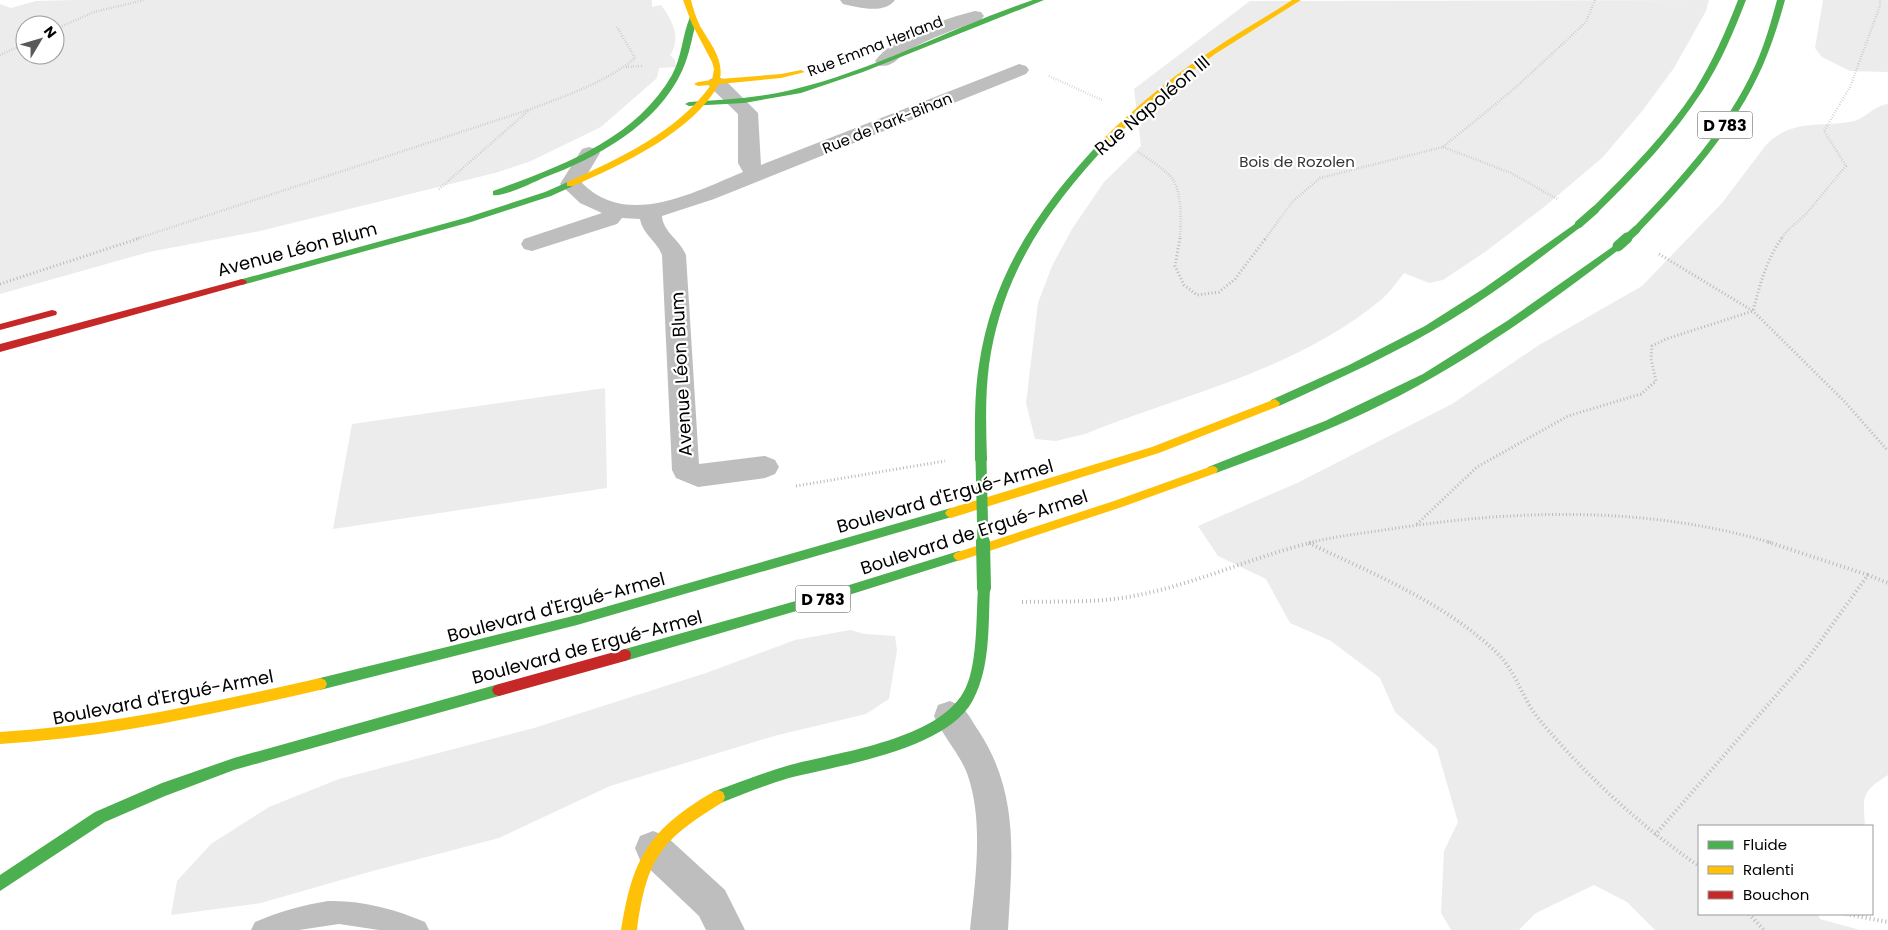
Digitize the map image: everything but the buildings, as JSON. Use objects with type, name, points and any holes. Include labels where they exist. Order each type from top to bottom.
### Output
[{"type":"main road","points":[[687,0],[693,19],[700,29],[718,70],[717,83]]},
{"type":"main road","name":"Rue Emma Herland","points":[[896,37],[973,11],[1040,0]]},
{"type":"main road","name":"Rue Napoléon III","points":[[629,930],[633,895],[644,864],[653,848],[662,835],[674,825],[711,800],[773,778],[903,741],[924,733],[962,706],[971,690],[979,646],[984,588],[981,399],[986,350],[1005,284],[1019,252],[1045,214],[1088,160],[1139,112],[1221,47],[1297,0]]},
{"type":"main road","name":"Boulevard d'Ergué-Armel","points":[[0,738],[31,738],[78,733],[205,710],[429,659],[648,601],[1046,485],[1136,456],[1266,408],[1364,363],[1451,316],[1552,246],[1595,210],[1647,158],[1698,93],[1728,40],[1742,0]]},
{"type":"main road","name":"Boulevard de Ergué-Armel","points":[[0,884],[100,817],[162,790],[234,764],[793,608],[1071,520],[1237,461],[1363,408],[1444,366],[1563,290],[1636,230],[1674,192],[1713,143],[1746,93],[1759,70],[1768,47],[1781,0]]},
{"type":"main road","points":[[481,198],[536,177],[589,153],[633,124],[680,85],[681,65],[693,19]]},
{"type":"main road","name":"Rue Emma Herland","points":[[657,103],[700,104],[736,102],[767,97],[812,86],[886,61]]},
{"type":"main road","name":"Rue Emma Herland","points":[[680,85],[781,76],[812,69]]},
{"type":"main road","name":"Avenue Léon Blum","points":[[0,348],[468,220],[571,184],[606,169],[637,152],[685,118],[700,104],[717,83]]},
{"type":"main road","points":[[0,327],[65,310]]},
{"type":"street","points":[[850,0],[869,5],[886,0]]},
{"type":"street","points":[[886,61],[890,54],[908,43],[973,11]]},
{"type":"street","name":"Rue de Park-Bihan","points":[[755,175],[1020,70]]},
{"type":"street","points":[[589,153],[571,184],[588,200],[617,210],[651,210],[684,201],[755,175],[749,163],[748,113],[717,83]]},
{"type":"street","points":[[532,244],[609,219],[617,210]]},
{"type":"street","name":"Avenue Léon Blum","points":[[651,210],[653,228],[673,249],[674,254],[686,470],[698,476],[766,467]]},
{"type":"street","points":[[950,716],[974,754],[985,777],[992,805],[989,930]]},
{"type":"street","points":[[653,848],[712,904],[726,930]]},
{"type":"lane","points":[[263,930],[282,923],[316,916],[348,913],[372,916],[417,930]]},
{"type":"path","points":[[65,25],[94,12],[144,0]]},
{"type":"path","points":[[1141,146],[1138,152],[1157,165],[1174,182],[1181,212],[1180,242],[1175,266],[1184,285],[1197,295],[1219,292],[1235,279],[1292,201],[1320,178],[1443,147],[1515,88],[1586,22],[1595,0]]},
{"type":"path","points":[[1753,310],[1762,278],[1774,249],[1787,231],[1806,214],[1846,166],[1830,143],[1824,130],[1836,116],[1855,76],[1880,6],[1880,0]]},
{"type":"path","points":[[0,284],[531,109],[625,68],[635,58],[617,27]]},
{"type":"path","points":[[0,56],[15,49]]},
{"type":"path","points":[[1043,73],[1112,105],[1139,112]]},
{"type":"path","points":[[440,189],[531,109]]},
{"type":"path","points":[[1443,147],[1511,173],[1563,202]]},
{"type":"path","points":[[1653,251],[1753,310],[1845,402],[1888,451]]},
{"type":"path","points":[[1416,524],[1477,467],[1540,430],[1568,416],[1642,394],[1650,388],[1656,382],[1651,359],[1652,346],[1666,339],[1753,310]]},
{"type":"path","points":[[791,486],[954,459]]},
{"type":"path","points":[[1019,611],[1020,602],[1108,600],[1142,595],[1309,543],[1416,524],[1470,518],[1550,514],[1628,517],[1677,522],[1728,531],[1802,552],[1868,574],[1888,583]]},
{"type":"path","points":[[1309,543],[1398,588],[1440,612],[1489,646],[1499,655],[1514,675],[1534,713],[1588,776],[1655,835],[1698,865]]},
{"type":"path","points":[[1655,835],[1806,661],[1868,574]]},
{"type":"path","points":[[1750,915],[1764,930]]},
{"type":"path","points":[[1851,915],[1888,922]]},
{"type":"green space","points":[[74,0],[652,0],[652,7],[661,5],[672,23],[675,42],[674,49],[670,55],[675,60],[676,67],[659,68],[657,78],[601,127],[531,161],[495,173],[260,231],[149,252],[0,294],[0,4],[11,8],[36,1]]},
{"type":"green space","name":"Bois de Rozolen","points":[[1709,0],[1706,11],[1674,68],[1643,110],[1602,158],[1544,207],[1485,252],[1443,280],[1429,283],[1404,273],[1382,299],[1349,324],[1277,362],[1239,378],[1085,434],[1056,441],[1035,439],[1026,403],[1038,303],[1052,266],[1072,229],[1104,182],[1141,146],[1134,89],[1250,1]]},
{"type":"green space","points":[[1823,0],[1888,0],[1888,72],[1850,71],[1822,57],[1815,48]]},
{"type":"green space","points":[[1888,104],[1888,775],[1868,791],[1864,801],[1865,825],[1698,825],[1698,915],[1818,915],[1820,919],[1860,930],[1655,930],[1627,902],[1594,885],[1536,913],[1519,930],[1451,930],[1441,913],[1444,851],[1458,822],[1437,749],[1395,712],[1380,678],[1331,641],[1290,623],[1266,579],[1218,556],[1198,526],[1297,483],[1452,404],[1539,345],[1642,286],[1722,203],[1766,145],[1776,137],[1797,127],[1854,121]]},
{"type":"green space","points":[[605,388],[607,488],[333,529],[352,424]]},
{"type":"green space","points":[[850,630],[865,634],[895,636],[897,650],[889,699],[866,714],[774,736],[610,786],[499,838],[261,903],[171,915],[177,881],[211,844],[269,807],[339,779],[534,728],[706,673],[795,640]]},
{"type":"traffic: fast","points":[[689,104],[771,97],[829,82],[979,22],[1040,0]]},
{"type":"traffic: fast","points":[[1595,210],[1663,139],[1682,114],[1715,62],[1742,0]]},
{"type":"traffic: fast","points":[[1636,230],[1684,179],[1725,125],[1759,66],[1781,0]]},
{"type":"traffic: fast","points":[[496,193],[572,163],[620,136],[641,119],[660,99],[675,77],[684,56],[693,19]]},
{"type":"traffic: fast","points":[[981,460],[981,401],[984,365],[990,331],[999,300],[1011,270],[1043,216],[1062,190],[1107,140]]},
{"type":"traffic: fast","points":[[242,282],[468,220],[548,194],[570,184]]},
{"type":"traffic: fast","points":[[1579,224],[1595,210]]},
{"type":"traffic: fast","points":[[1275,403],[1372,358],[1449,316],[1506,279],[1579,224]]},
{"type":"traffic: fast","points":[[1618,246],[1636,230]]},
{"type":"traffic: fast","points":[[1212,470],[1329,424],[1397,392],[1511,324],[1618,246]]},
{"type":"traffic: fast","points":[[981,460],[984,588]]},
{"type":"traffic: fast","points":[[320,684],[577,620],[951,513]]},
{"type":"traffic: fast","points":[[625,655],[817,600],[959,556]]},
{"type":"traffic: fast","points":[[718,797],[789,772],[860,755],[913,738],[955,713],[968,697],[977,671],[981,643],[984,588]]},
{"type":"traffic: fast","points":[[0,884],[100,817],[162,790],[234,764],[499,690]]},
{"type":"traffic: slow","points":[[570,184],[633,153],[659,137],[683,120],[703,102],[715,85],[718,69],[716,62],[691,14],[687,0]]},
{"type":"traffic: slow","points":[[1107,140],[1135,113],[1196,64],[1297,0]]},
{"type":"traffic: slow","points":[[698,84],[781,76],[801,72]]},
{"type":"traffic: slow","points":[[951,513],[1156,450],[1275,403]]},
{"type":"traffic: slow","points":[[959,556],[1118,504],[1212,470]]},
{"type":"traffic: slow","points":[[0,738],[41,736],[121,726],[201,711],[320,684]]},
{"type":"traffic: slow","points":[[629,930],[638,884],[644,866],[653,850],[678,823],[718,797]]},
{"type":"traffic: jam","points":[[0,348],[242,282]]},
{"type":"traffic: jam","points":[[0,327],[52,313]]},
{"type":"traffic: jam","points":[[499,690],[625,655]]}]
